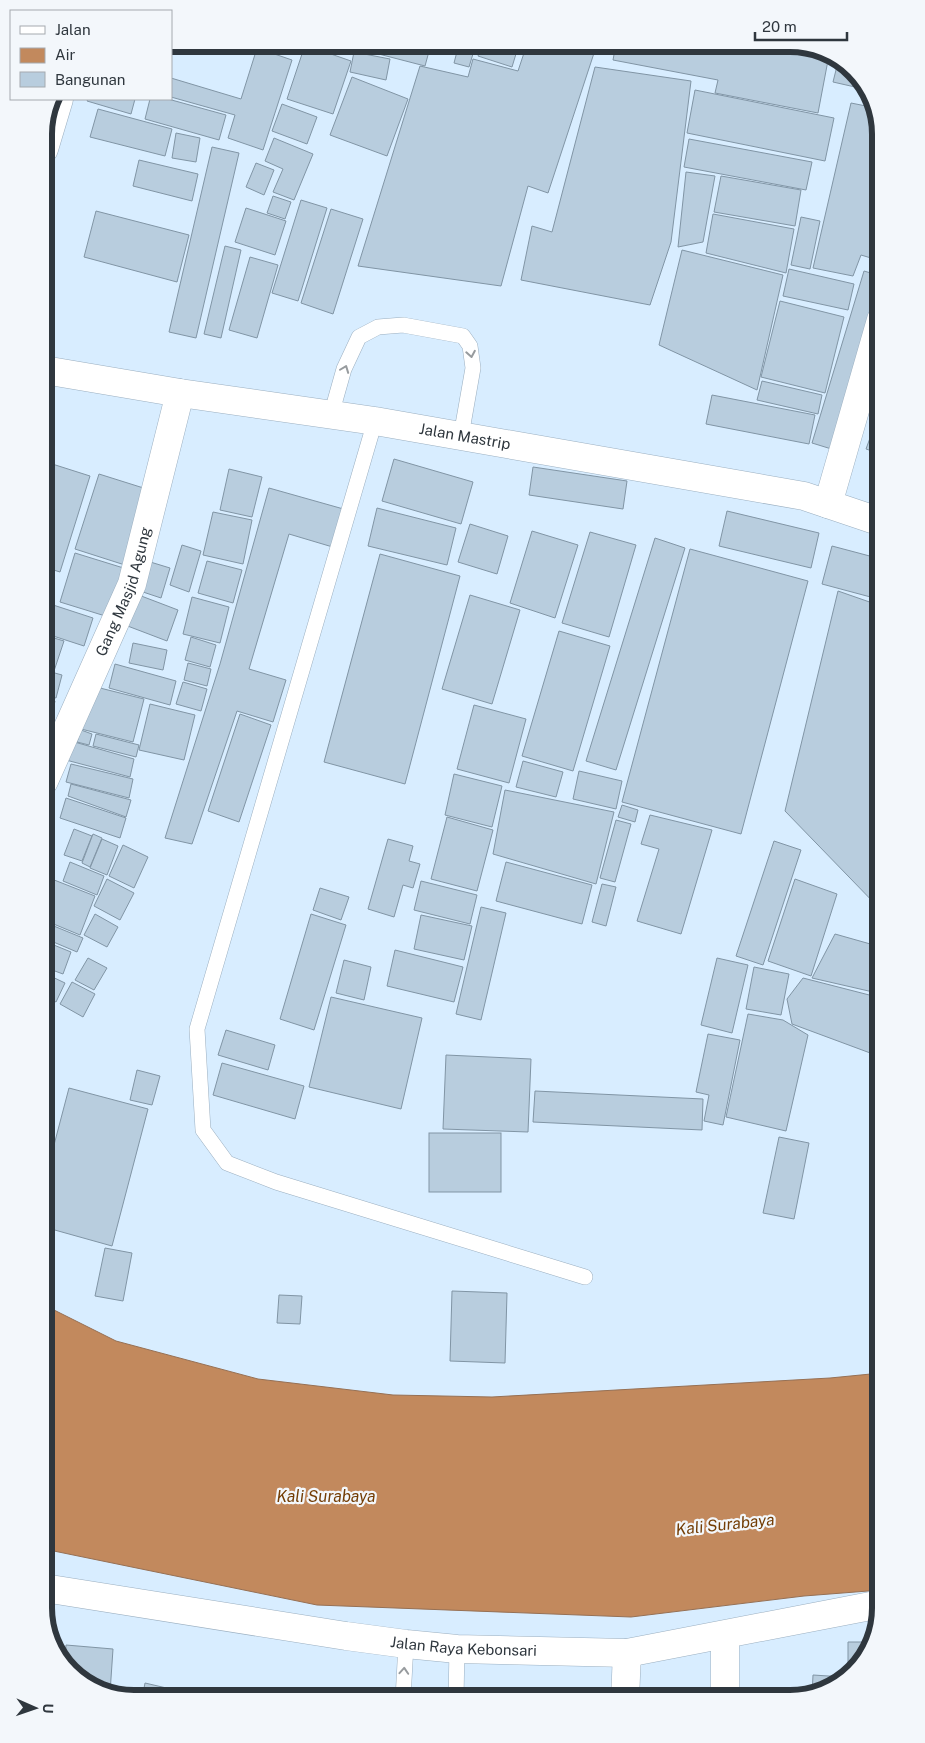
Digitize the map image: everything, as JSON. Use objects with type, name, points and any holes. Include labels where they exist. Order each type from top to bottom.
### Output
[{"type":"main road","points":[[828,504],[872,351]]},
{"type":"main road","name":"Jalan Mastrip","points":[[53,371],[180,393],[375,421],[804,496],[872,519]]},
{"type":"main road","name":"Gang Masjid Agung","points":[[53,762],[132,584],[180,393]]},
{"type":"main road","name":"Jalan Raya Kebonsari","points":[[52,1589],[406,1644],[457,1649],[627,1654],[872,1606]]},
{"type":"main road","points":[[725,1635],[725,1690]]},
{"type":"main road","points":[[625,1690],[627,1654]]},
{"type":"lane","points":[[330,415],[344,369],[359,337],[378,327],[402,325],[463,336],[470,346],[473,368],[461,436]]},
{"type":"lane","points":[[375,421],[198,1029],[203,1130],[228,1162],[276,1182],[586,1277]]},
{"type":"lane","points":[[403,1690],[406,1644]]},
{"type":"lane","points":[[456,1690],[457,1649]]},
{"type":"water","name":"Kali Surabaya","points":[[52,1309],[116,1341],[258,1379],[393,1395],[492,1397],[830,1378],[872,1374],[872,1591],[804,1596],[631,1617],[317,1605],[52,1551]]},
{"type":"building","points":[[256,52],[269,52],[292,60],[263,150],[228,138],[235,115],[172,97],[172,78],[241,99]]},
{"type":"building","points":[[303,52],[326,52],[351,61],[333,114],[287,99]]},
{"type":"building","points":[[354,52],[390,59],[386,80],[350,72]]},
{"type":"building","points":[[372,52],[429,52],[425,66]]},
{"type":"building","points":[[457,52],[473,53],[469,67],[454,63]]},
{"type":"building","points":[[479,53],[516,53],[512,67],[478,56]]},
{"type":"building","points":[[524,53],[594,53],[548,193],[528,186],[501,286],[358,266],[420,66],[468,77],[473,59],[518,71]]},
{"type":"building","points":[[614,53],[796,53],[806,54],[828,61],[818,113],[715,93],[718,80],[613,60]]},
{"type":"building","points":[[595,67],[691,81],[671,242],[650,305],[521,280],[532,226],[552,232]]},
{"type":"building","points":[[837,67],[855,85],[855,87],[833,82]]},
{"type":"building","points":[[352,77],[408,99],[387,156],[330,135]]},
{"type":"building","points":[[695,90],[834,118],[825,161],[687,133]]},
{"type":"building","points":[[88,100],[135,100],[131,114]]},
{"type":"building","points":[[150,100],[172,100],[226,115],[219,140],[145,119]]},
{"type":"building","points":[[851,103],[867,106],[871,119],[872,134],[872,258],[861,255],[853,276],[813,268]]},
{"type":"building","points":[[282,104],[317,117],[307,144],[272,131]]},
{"type":"building","points":[[98,109],[172,129],[165,156],[90,137]]},
{"type":"building","points":[[176,133],[200,138],[196,162],[172,158]]},
{"type":"building","points":[[274,138],[313,154],[294,200],[273,192],[283,169],[265,161]]},
{"type":"building","points":[[689,139],[812,162],[806,190],[684,167]]},
{"type":"building","points":[[212,147],[239,153],[196,338],[169,332]]},
{"type":"building","points":[[139,160],[198,174],[192,201],[133,186]]},
{"type":"building","points":[[256,163],[274,170],[264,195],[246,187]]},
{"type":"building","points":[[686,172],[715,176],[703,242],[678,247]]},
{"type":"building","points":[[721,176],[801,190],[795,226],[714,212]]},
{"type":"building","points":[[273,196],[291,202],[285,219],[267,213]]},
{"type":"building","points":[[301,200],[327,208],[298,301],[272,293]]},
{"type":"building","points":[[246,208],[286,221],[275,255],[235,242]]},
{"type":"building","points":[[331,209],[363,219],[333,314],[301,303]]},
{"type":"building","points":[[96,211],[189,235],[177,282],[84,257]]},
{"type":"building","points":[[713,214],[794,229],[786,273],[706,253]]},
{"type":"building","points":[[801,217],[820,221],[810,269],[791,265]]},
{"type":"building","points":[[225,246],[241,250],[221,338],[204,334]]},
{"type":"building","points":[[682,250],[783,275],[757,390],[659,345]]},
{"type":"building","points":[[250,257],[278,265],[257,338],[229,330]]},
{"type":"building","points":[[789,269],[854,284],[848,310],[783,296]]},
{"type":"building","points":[[864,271],[872,273],[872,340],[838,451],[812,443]]},
{"type":"building","points":[[780,301],[844,317],[825,393],[761,377]]},
{"type":"building","points":[[762,381],[822,395],[818,414],[757,400]]},
{"type":"building","points":[[712,395],[815,415],[809,444],[706,424]]},
{"type":"building","points":[[872,432],[872,451],[866,449]]},
{"type":"building","points":[[394,459],[473,482],[461,524],[382,501]]},
{"type":"building","points":[[53,464],[90,476],[60,572],[53,570]]},
{"type":"building","points":[[533,467],[627,481],[623,509],[529,495]]},
{"type":"building","points":[[229,469],[262,477],[252,517],[220,510]]},
{"type":"building","points":[[99,474],[153,491],[128,566],[75,549]]},
{"type":"building","points":[[269,488],[347,510],[336,548],[289,534],[249,669],[286,680],[273,722],[237,711],[192,844],[165,838],[220,664]]},
{"type":"building","points":[[377,508],[456,528],[447,565],[368,546]]},
{"type":"building","points":[[727,511],[819,533],[811,568],[719,546]]},
{"type":"building","points":[[213,512],[252,520],[243,564],[203,555]]},
{"type":"building","points":[[470,524],[508,536],[497,574],[458,562]]},
{"type":"building","points":[[532,531],[578,545],[555,618],[510,603]]},
{"type":"building","points":[[590,532],[636,545],[609,637],[562,623]]},
{"type":"building","points":[[655,538],[685,548],[616,770],[586,761]]},
{"type":"building","points":[[182,545],[201,551],[189,592],[170,585]]},
{"type":"building","points":[[832,546],[872,557],[872,597],[822,584]]},
{"type":"building","points":[[690,549],[808,581],[741,834],[622,802]]},
{"type":"building","points":[[75,553],[130,570],[115,619],[60,602]]},
{"type":"building","points":[[380,554],[460,576],[405,784],[324,762]]},
{"type":"building","points":[[147,561],[170,568],[161,598],[137,590]]},
{"type":"building","points":[[207,561],[242,570],[233,603],[198,593]]},
{"type":"building","points":[[838,591],[872,603],[872,901],[785,811]]},
{"type":"building","points":[[136,594],[178,610],[167,641],[125,625]]},
{"type":"building","points":[[470,595],[520,610],[492,704],[442,689]]},
{"type":"building","points":[[192,597],[229,607],[220,643],[183,634]]},
{"type":"building","points":[[53,605],[93,618],[84,646],[53,636]]},
{"type":"building","points":[[559,631],[610,646],[573,771],[522,756]]},
{"type":"building","points":[[191,637],[216,645],[210,667],[185,660]]},
{"type":"building","points":[[53,638],[64,641],[53,671]]},
{"type":"building","points":[[133,643],[167,650],[163,670],[129,663]]},
{"type":"building","points":[[188,663],[211,669],[207,686],[184,680]]},
{"type":"building","points":[[115,664],[176,681],[170,705],[109,688]]},
{"type":"building","points":[[53,672],[62,675],[56,698],[53,697]]},
{"type":"building","points":[[183,682],[207,689],[201,711],[176,704]]},
{"type":"building","points":[[92,686],[144,699],[133,742],[81,729]]},
{"type":"building","points":[[150,704],[195,715],[184,760],[139,750]]},
{"type":"building","points":[[474,705],[526,719],[509,783],[457,769]]},
{"type":"building","points":[[240,714],[271,725],[239,822],[208,811]]},
{"type":"building","points":[[81,730],[92,734],[89,745],[77,742]]},
{"type":"building","points":[[96,734],[139,745],[136,757],[93,746]]},
{"type":"building","points":[[71,741],[134,759],[130,777],[66,760]]},
{"type":"building","points":[[523,761],[563,772],[556,797],[516,787]]},
{"type":"building","points":[[71,764],[133,779],[129,798],[66,782]]},
{"type":"building","points":[[579,771],[622,781],[616,809],[573,799]]},
{"type":"building","points":[[454,774],[502,786],[492,827],[445,815]]},
{"type":"building","points":[[71,784],[131,800],[126,817],[68,796]]},
{"type":"building","points":[[505,790],[614,812],[596,884],[493,854]]},
{"type":"building","points":[[66,798],[126,818],[120,838],[60,818]]},
{"type":"building","points":[[622,805],[638,810],[635,822],[618,817]]},
{"type":"building","points":[[650,815],[712,830],[681,934],[637,921],[659,849],[641,844]]},
{"type":"building","points":[[447,817],[493,830],[477,891],[431,879]]},
{"type":"building","points":[[616,820],[631,824],[615,882],[600,878]]},
{"type":"building","points":[[74,829],[92,836],[82,861],[64,855]]},
{"type":"building","points":[[93,834],[102,838],[90,867],[82,863]]},
{"type":"building","points":[[102,839],[118,846],[107,875],[90,868]]},
{"type":"building","points":[[388,839],[413,846],[409,861],[420,864],[413,888],[403,885],[394,917],[368,909]]},
{"type":"building","points":[[774,841],[801,850],[763,965],[736,956]]},
{"type":"building","points":[[123,845],[148,857],[134,888],[109,876]]},
{"type":"building","points":[[70,862],[104,876],[97,895],[63,881]]},
{"type":"building","points":[[506,862],[592,885],[582,924],[496,901]]},
{"type":"building","points":[[52,879],[95,896],[80,935],[52,924]]},
{"type":"building","points":[[107,879],[134,893],[120,920],[94,906]]},
{"type":"building","points":[[795,879],[837,894],[811,976],[768,961]]},
{"type":"building","points":[[421,881],[477,895],[470,924],[414,910]]},
{"type":"building","points":[[602,884],[616,887],[606,926],[592,922]]},
{"type":"building","points":[[320,888],[349,897],[341,920],[313,910]]},
{"type":"building","points":[[481,907],[506,913],[481,1020],[456,1014]]},
{"type":"building","points":[[95,914],[118,927],[107,947],[84,935]]},
{"type":"building","points":[[311,914],[346,925],[314,1030],[280,1019]]},
{"type":"building","points":[[421,915],[472,926],[464,960],[414,949]]},
{"type":"building","points":[[52,925],[83,938],[77,952],[52,942]]},
{"type":"building","points":[[835,934],[872,944],[872,992],[812,978]]},
{"type":"building","points":[[52,944],[71,952],[63,974],[52,970]]},
{"type":"building","points":[[395,950],[463,967],[454,1002],[387,986]]},
{"type":"building","points":[[88,958],[107,968],[94,990],[75,980]]},
{"type":"building","points":[[717,958],[748,965],[732,1033],[701,1025]]},
{"type":"building","points":[[344,960],[371,967],[364,1000],[336,993]]},
{"type":"building","points":[[754,967],[789,974],[781,1015],[746,1009]]},
{"type":"building","points":[[52,977],[65,983],[56,1002],[52,1000]]},
{"type":"building","points":[[803,978],[872,996],[872,1054],[792,1024],[787,999]]},
{"type":"building","points":[[72,982],[95,994],[83,1017],[60,1004]]},
{"type":"building","points":[[331,997],[422,1018],[401,1109],[309,1087]]},
{"type":"building","points":[[748,1014],[783,1020],[808,1035],[786,1131],[726,1117]]},
{"type":"building","points":[[226,1030],[275,1045],[268,1070],[218,1055]]},
{"type":"building","points":[[708,1034],[740,1040],[723,1125],[704,1121],[709,1095],[696,1092]]},
{"type":"building","points":[[446,1055],[531,1059],[528,1132],[443,1129]]},
{"type":"building","points":[[222,1063],[304,1086],[295,1119],[213,1095]]},
{"type":"building","points":[[137,1070],[160,1076],[152,1105],[130,1100]]},
{"type":"building","points":[[69,1088],[148,1109],[112,1246],[52,1229],[52,1151]]},
{"type":"building","points":[[535,1091],[703,1099],[702,1130],[533,1122]]},
{"type":"building","points":[[429,1133],[501,1133],[501,1192],[429,1192]]},
{"type":"building","points":[[779,1137],[809,1143],[794,1219],[763,1213]]},
{"type":"building","points":[[105,1248],[132,1253],[123,1301],[95,1296]]},
{"type":"building","points":[[452,1291],[507,1293],[505,1363],[450,1361]]},
{"type":"building","points":[[279,1295],[302,1296],[300,1324],[277,1323]]},
{"type":"building","points":[[848,1642],[865,1642],[859,1654],[848,1667]]},
{"type":"building","points":[[66,1645],[113,1649],[110,1687],[93,1680],[65,1653]]},
{"type":"building","points":[[813,1675],[836,1676],[822,1684],[812,1687]]},
{"type":"building","points":[[145,1683],[175,1690],[144,1690]]}]
